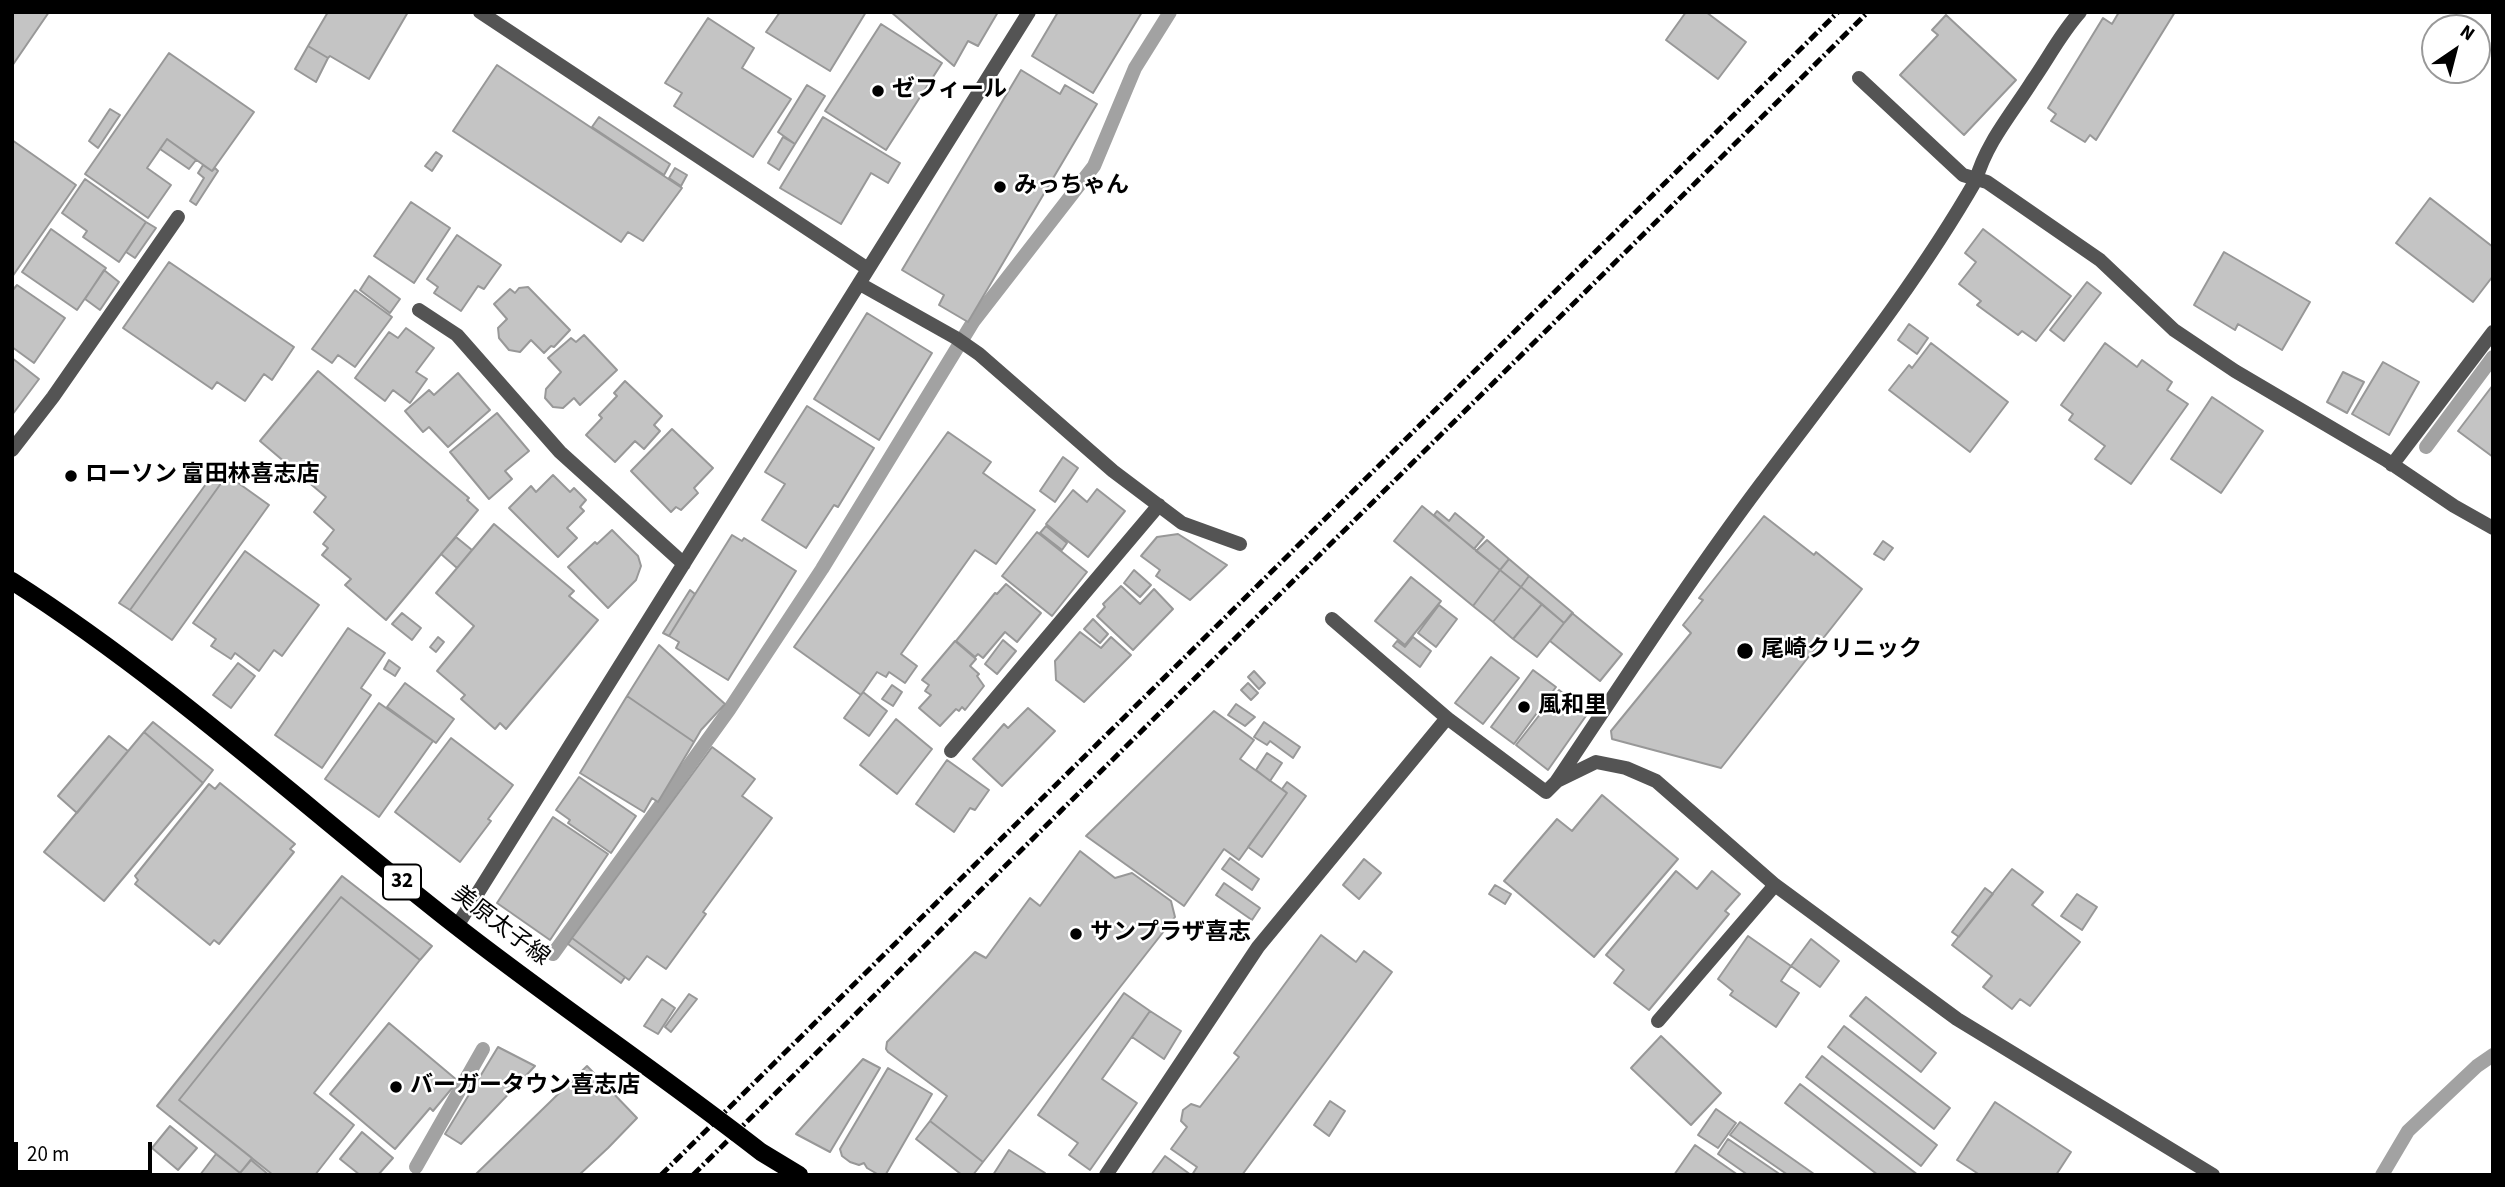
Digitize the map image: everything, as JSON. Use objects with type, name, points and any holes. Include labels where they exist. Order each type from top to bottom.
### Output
[{"type":"main road","name":"美原太子線","points":[[12,581],[118,653],[183,702],[457,926],[761,1152],[799,1175]]},
{"type":"street","points":[[480,12],[868,269]]},
{"type":"street","points":[[457,926],[1029,12]]},
{"type":"street","points":[[1332,619],[1447,718],[1546,792],[1556,782],[1614,692],[1760,486],[1907,290],[1976,180],[1981,160],[2063,31],[2080,12]]},
{"type":"street","points":[[1859,78],[1963,175],[1987,182],[2100,260],[2174,331],[2493,528]]},
{"type":"street","points":[[12,450],[54,397],[177,216]]},
{"type":"street","points":[[860,284],[956,338],[979,354],[1112,471],[1182,523],[1240,544]]},
{"type":"street","points":[[419,310],[457,335],[561,452],[684,564]]},
{"type":"street","points":[[2392,465],[2493,332]]},
{"type":"street","points":[[951,751],[1159,505]]},
{"type":"street","points":[[1106,1175],[1258,947],[1447,718]]},
{"type":"street","points":[[1556,782],[1596,762],[1626,768],[1656,781],[1775,885],[1957,1019],[2213,1175]]},
{"type":"street","points":[[1658,1021],[1775,885]]},
{"type":"building","points":[[12,12],[49,12],[12,66]]},
{"type":"building","points":[[328,12],[408,12],[369,79],[308,46]]},
{"type":"building","points":[[780,12],[866,12],[830,71],[766,32]]},
{"type":"building","points":[[891,12],[998,12],[978,46],[968,41],[954,66]]},
{"type":"building","points":[[1058,12],[1142,12],[1093,93],[1032,56]]},
{"type":"building","points":[[1686,12],[1706,12],[1746,42],[1718,79],[1666,40]]},
{"type":"building","points":[[2119,12],[2175,12],[2096,140],[2090,135],[2085,142],[2051,121],[2056,114],[2048,108],[2103,18],[2112,24]]},
{"type":"building","points":[[1946,15],[2016,80],[1964,135],[1900,75],[1938,35],[1932,30]]},
{"type":"building","points":[[708,18],[754,48],[742,68],[791,99],[753,157],[674,106],[682,93],[665,83]]},
{"type":"building","points":[[881,24],[942,63],[886,150],[825,111]]},
{"type":"building","points":[[308,46],[328,58],[316,82],[295,69]]},
{"type":"building","points":[[169,53],[254,112],[212,171],[167,139],[147,168],[171,185],[148,218],[85,174]]},
{"type":"building","points":[[497,65],[682,188],[643,241],[628,232],[621,242],[453,131]]},
{"type":"building","points":[[1021,70],[1060,94],[1065,85],[1097,104],[968,322],[939,305],[944,295],[902,270]]},
{"type":"building","points":[[807,85],[825,96],[795,144],[778,132]]},
{"type":"building","points":[[110,109],[120,115],[98,148],[89,141]]},
{"type":"building","points":[[599,117],[670,164],[664,175],[592,127]]},
{"type":"building","points":[[823,117],[900,163],[888,183],[871,173],[841,224],[780,188]]},
{"type":"building","points":[[783,137],[795,144],[779,170],[768,163]]},
{"type":"building","points":[[167,139],[196,160],[189,169],[160,149]]},
{"type":"building","points":[[12,140],[76,185],[12,277]]},
{"type":"building","points":[[436,152],[442,156],[432,171],[425,166]]},
{"type":"building","points":[[203,165],[212,171],[215,168],[218,171],[196,205],[190,201],[204,178],[198,173]]},
{"type":"building","points":[[675,168],[687,175],[681,186],[669,178]]},
{"type":"building","points":[[85,179],[146,222],[119,262],[83,237],[87,231],[62,213]]},
{"type":"building","points":[[2430,198],[2493,247],[2493,276],[2473,302],[2396,243]]},
{"type":"building","points":[[411,202],[450,228],[414,283],[374,256]]},
{"type":"building","points":[[146,222],[156,228],[135,258],[126,252]]},
{"type":"building","points":[[51,229],[106,268],[77,310],[22,272]]},
{"type":"building","points":[[1983,229],[2071,296],[2036,341],[2022,331],[2018,335],[1977,305],[1981,301],[1959,284],[1976,262],[1965,253]]},
{"type":"building","points":[[457,235],[501,265],[484,289],[478,286],[461,311],[434,293],[438,287],[427,279]]},
{"type":"building","points":[[2224,252],[2310,302],[2282,350],[2238,324],[2235,330],[2194,305]]},
{"type":"building","points":[[169,262],[294,347],[272,380],[264,374],[245,401],[217,382],[212,389],[123,328]]},
{"type":"building","points":[[104,270],[119,282],[100,310],[85,299]]},
{"type":"building","points":[[369,276],[400,299],[390,313],[360,290]]},
{"type":"building","points":[[2087,282],[2101,293],[2064,341],[2050,330]]},
{"type":"building","points":[[17,285],[65,318],[34,363],[12,347],[12,291]]},
{"type":"building","points":[[528,287],[570,330],[554,347],[551,346],[544,353],[531,340],[520,352],[509,350],[499,338],[498,328],[507,319],[494,304],[510,289],[515,293],[519,288]]},
{"type":"building","points":[[355,290],[392,317],[355,367],[338,355],[332,363],[312,349]]},
{"type":"building","points":[[867,313],[932,353],[879,440],[814,399]]},
{"type":"building","points":[[1909,324],[1928,338],[1917,354],[1898,340]]},
{"type":"building","points":[[406,328],[434,348],[416,372],[427,379],[410,403],[393,390],[385,401],[355,378],[389,332],[398,338]]},
{"type":"building","points":[[584,335],[617,370],[580,405],[574,398],[563,408],[553,407],[545,398],[546,389],[561,372],[548,358],[571,338],[576,342]]},
{"type":"building","points":[[1931,343],[2008,402],[1970,452],[1889,390],[1909,365],[1912,368]]},
{"type":"building","points":[[2105,343],[2137,367],[2142,360],[2172,382],[2167,390],[2188,404],[2131,484],[2095,459],[2105,446],[2069,420],[2073,414],[2061,405]]},
{"type":"building","points":[[12,358],[39,379],[12,415]]},
{"type":"building","points":[[2383,362],[2419,382],[2389,435],[2352,414]]},
{"type":"building","points":[[318,371],[469,498],[467,500],[478,510],[386,620],[345,585],[351,579],[322,555],[328,548],[323,544],[334,530],[314,512],[326,497],[260,441]]},
{"type":"building","points":[[2343,372],[2364,382],[2347,413],[2327,402]]},
{"type":"building","points":[[458,373],[490,410],[448,447],[429,427],[423,432],[405,411],[429,390],[434,395]]},
{"type":"building","points":[[625,381],[662,416],[654,425],[660,431],[644,449],[635,441],[615,462],[586,435],[602,418],[599,415],[617,396],[614,393]]},
{"type":"building","points":[[2493,385],[2493,457],[2458,431]]},
{"type":"building","points":[[2212,397],[2263,431],[2221,493],[2171,459]]},
{"type":"building","points":[[807,406],[874,448],[838,507],[834,505],[806,548],[762,520],[785,484],[765,472]]},
{"type":"building","points":[[497,413],[529,451],[505,471],[512,479],[489,499],[450,452]]},
{"type":"building","points":[[672,429],[713,468],[694,488],[698,493],[681,510],[676,507],[671,512],[631,471]]},
{"type":"building","points":[[948,432],[991,462],[983,473],[1035,510],[996,564],[975,550],[901,654],[917,666],[905,683],[889,672],[886,677],[877,672],[861,695],[794,647]]},
{"type":"building","points":[[1063,457],[1078,468],[1055,502],[1040,491]]},
{"type":"building","points":[[217,469],[227,475],[130,610],[119,603]]},
{"type":"building","points":[[227,475],[269,505],[172,640],[130,610]]},
{"type":"building","points":[[553,475],[570,492],[574,488],[586,500],[580,507],[584,511],[567,528],[577,538],[558,557],[509,508],[531,486],[536,492]]},
{"type":"building","points":[[1097,489],[1125,511],[1088,557],[1046,524],[1073,490],[1087,502]]},
{"type":"building","points":[[1422,506],[1500,570],[1473,606],[1394,541]]},
{"type":"building","points":[[1437,511],[1449,521],[1455,513],[1484,537],[1474,549],[1434,515]]},
{"type":"building","points":[[1764,516],[1814,555],[1816,552],[1862,589],[1721,768],[1612,739],[1611,731],[1691,633],[1683,625],[1703,600],[1699,598]]},
{"type":"building","points":[[494,524],[574,591],[569,596],[598,620],[506,729],[500,723],[495,729],[461,699],[465,695],[437,671],[474,626],[436,593]]},
{"type":"building","points":[[1046,526],[1067,543],[1062,550],[1040,533]]},
{"type":"building","points":[[612,530],[638,556],[641,566],[636,580],[608,608],[568,567]]},
{"type":"building","points":[[1037,532],[1087,572],[1052,616],[1002,576]]},
{"type":"building","points":[[1178,534],[1227,565],[1190,600],[1156,576],[1160,570],[1141,556],[1157,537]]},
{"type":"building","points":[[732,535],[742,541],[744,538],[796,571],[728,680],[676,648],[679,642],[669,636]]},
{"type":"building","points":[[456,537],[472,550],[457,568],[441,554]]},
{"type":"building","points":[[1487,540],[1509,559],[1500,570],[1476,551]]},
{"type":"building","points":[[1883,541],[1893,548],[1884,560],[1874,554]]},
{"type":"building","points":[[245,551],[319,605],[282,656],[274,650],[259,671],[235,653],[231,659],[211,646],[216,639],[193,623]]},
{"type":"building","points":[[1509,559],[1529,576],[1521,587],[1500,570]]},
{"type":"building","points":[[1134,570],[1151,585],[1140,597],[1124,583]]},
{"type":"building","points":[[1500,570],[1521,587],[1493,622],[1473,606]]},
{"type":"building","points":[[1529,576],[1573,613],[1564,623],[1521,587]]},
{"type":"building","points":[[1411,577],[1441,601],[1405,645],[1375,621]]},
{"type":"building","points":[[1006,584],[1041,613],[1017,642],[1005,632],[983,658],[978,654],[975,657],[956,641],[995,593]]},
{"type":"building","points":[[1121,586],[1140,604],[1154,589],[1173,609],[1133,650],[1097,616],[1105,607],[1103,604]]},
{"type":"building","points":[[1521,587],[1542,604],[1513,639],[1493,622]]},
{"type":"building","points":[[690,590],[695,594],[669,636],[663,633]]},
{"type":"building","points":[[1542,604],[1564,623],[1537,657],[1513,639]]},
{"type":"building","points":[[1439,605],[1457,619],[1436,647],[1418,633]]},
{"type":"building","points":[[402,613],[421,628],[412,640],[392,624]]},
{"type":"building","points":[[1572,613],[1622,654],[1600,681],[1550,641]]},
{"type":"building","points":[[1093,619],[1108,634],[1100,643],[1084,629]]},
{"type":"building","points":[[348,628],[385,653],[361,688],[371,695],[322,768],[275,735]]},
{"type":"building","points":[[1080,632],[1101,648],[1111,637],[1131,655],[1084,702],[1056,680],[1055,661]]},
{"type":"building","points":[[438,637],[444,642],[436,652],[430,647]]},
{"type":"building","points":[[1413,637],[1431,651],[1420,667],[1393,646],[1397,641],[1405,647]]},
{"type":"building","points":[[1003,640],[1016,651],[997,674],[985,664]]},
{"type":"building","points":[[955,641],[976,659],[970,666],[979,674],[977,676],[984,686],[965,710],[962,707],[959,711],[956,709],[940,726],[919,708],[931,695],[925,691],[929,685],[922,680]]},
{"type":"building","points":[[659,645],[725,704],[701,730],[694,742],[627,696]]},
{"type":"building","points":[[1491,657],[1519,678],[1483,724],[1455,703]]},
{"type":"building","points":[[389,660],[400,668],[395,676],[384,669]]},
{"type":"building","points":[[238,663],[255,676],[231,708],[213,695]]},
{"type":"building","name":"風和里","points":[[1533,670],[1556,687],[1514,744],[1491,727]]},
{"type":"building","points":[[1254,671],[1265,683],[1259,689],[1248,677]]},
{"type":"building","points":[[405,683],[454,719],[436,743],[387,707]]},
{"type":"building","points":[[1248,683],[1258,693],[1251,700],[1241,690]]},
{"type":"building","points":[[892,685],[902,692],[893,706],[882,699]]},
{"type":"building","points":[[1559,690],[1588,713],[1548,770],[1516,745]]},
{"type":"building","points":[[863,692],[887,711],[869,736],[844,718]]},
{"type":"building","points":[[627,696],[694,742],[658,802],[652,798],[644,812],[580,773]]},
{"type":"building","points":[[379,703],[433,741],[379,817],[325,779]]},
{"type":"building","points":[[1236,704],[1255,717],[1245,726],[1228,715]]},
{"type":"building","points":[[1028,708],[1055,731],[1002,786],[973,759],[1004,724],[1008,728]]},
{"type":"building","points":[[1214,711],[1254,740],[1240,759],[1287,793],[1239,860],[1224,849],[1184,906],[1086,836]]},
{"type":"building","points":[[896,719],[932,749],[897,794],[860,765]]},
{"type":"building","points":[[153,722],[213,770],[203,783],[144,732]]},
{"type":"building","points":[[1264,722],[1300,747],[1293,758],[1270,741],[1267,745],[1254,737]]},
{"type":"building","points":[[144,732],[203,783],[104,901],[44,852]]},
{"type":"building","points":[[109,736],[128,751],[77,813],[58,796]]},
{"type":"building","points":[[451,738],[513,785],[488,819],[491,821],[460,862],[395,812]]},
{"type":"building","points":[[712,747],[755,779],[742,796],[772,818],[703,912],[706,914],[666,969],[647,956],[629,980],[572,938]]},
{"type":"building","points":[[1267,753],[1282,763],[1270,781],[1256,770]]},
{"type":"building","points":[[947,760],[989,790],[975,810],[970,808],[954,832],[916,804]]},
{"type":"building","points":[[579,777],[636,816],[611,853],[568,823],[570,820],[556,810]]},
{"type":"building","points":[[1287,782],[1306,796],[1262,857],[1248,847],[1287,793],[1282,789]]},
{"type":"building","points":[[220,783],[295,844],[290,849],[294,852],[219,944],[214,940],[210,945],[135,884],[138,880],[135,876],[209,784],[215,789]]},
{"type":"building","points":[[1602,795],[1678,859],[1594,957],[1504,881],[1557,819],[1572,831]]},
{"type":"building","points":[[553,817],[608,854],[550,940],[497,903]]},
{"type":"building","points":[[1080,851],[1115,878],[1132,873],[1171,901],[1175,917],[983,1162],[930,1121],[947,1096],[888,1052],[887,1042],[975,952],[986,958],[1030,898],[1040,906]]},
{"type":"building","points":[[1230,858],[1259,879],[1252,890],[1222,869]]},
{"type":"building","points":[[1364,859],[1381,873],[1359,899],[1343,885]]},
{"type":"building","points":[[2012,869],[2043,892],[2032,905],[2080,942],[2030,1006],[2020,999],[2012,1009],[1983,987],[1992,976],[1952,945]]},
{"type":"building","points":[[1676,871],[1697,889],[1712,871],[1740,894],[1725,911],[1729,914],[1649,1010],[1614,983],[1624,970],[1606,955]]},
{"type":"building","points":[[342,876],[432,946],[420,960],[341,897],[179,1100],[252,1158],[240,1173],[157,1106]]},
{"type":"building","points":[[1224,883],[1260,908],[1252,920],[1216,895]]},
{"type":"building","points":[[1495,885],[1511,894],[1505,904],[1489,894]]},
{"type":"building","points":[[1985,888],[1993,894],[1959,937],[1952,932]]},
{"type":"building","points":[[2077,894],[2097,907],[2082,930],[2061,916]]},
{"type":"building","points":[[341,897],[420,960],[314,1093],[354,1125],[315,1175],[273,1175],[179,1100]]},
{"type":"building","points":[[1321,935],[1356,962],[1364,951],[1392,972],[1242,1175],[1192,1175],[1197,1167],[1171,1149],[1187,1127],[1181,1121],[1183,1110],[1191,1104],[1200,1107],[1239,1057],[1234,1053]]},
{"type":"building","points":[[1748,936],[1791,966],[1781,981],[1799,993],[1776,1027],[1730,995],[1733,991],[1718,979]]},
{"type":"building","points":[[572,938],[625,977],[621,983],[568,944]]},
{"type":"building","points":[[1811,939],[1839,961],[1820,987],[1791,966]]},
{"type":"building","points":[[1124,993],[1150,1011],[1102,1079],[1137,1103],[1090,1170],[1069,1155],[1078,1143],[1038,1115]]},
{"type":"building","points":[[689,994],[697,999],[671,1032],[665,1027]]},
{"type":"building","points":[[1866,997],[1936,1053],[1921,1072],[1850,1016]]},
{"type":"building","points":[[662,999],[675,1008],[658,1034],[644,1026]]},
{"type":"building","points":[[1150,1011],[1181,1031],[1164,1059],[1132,1037]]},
{"type":"building","points":[[389,1023],[458,1081],[433,1111],[430,1108],[395,1149],[330,1094]]},
{"type":"building","points":[[1844,1026],[1950,1108],[1934,1129],[1828,1047]]},
{"type":"building","points":[[1661,1036],[1721,1093],[1691,1125],[1631,1068]]},
{"type":"building","points":[[498,1047],[535,1066],[461,1144],[445,1134]]},
{"type":"building","points":[[1822,1056],[1937,1145],[1921,1166],[1806,1077]]},
{"type":"building","points":[[863,1059],[880,1068],[830,1152],[796,1134]]},
{"type":"building","points":[[587,1066],[637,1118],[608,1148],[579,1175],[475,1175]]},
{"type":"building","points":[[888,1068],[932,1094],[886,1174],[879,1175],[864,1163],[859,1165],[850,1162],[842,1156],[840,1149]]},
{"type":"building","points":[[1800,1084],[1918,1175],[1878,1175],[1785,1103]]},
{"type":"building","points":[[1330,1101],[1345,1111],[1329,1136],[1314,1125]]},
{"type":"building","points":[[1995,1102],[2071,1152],[2056,1175],[1980,1175],[1957,1160]]},
{"type":"building","points":[[1716,1109],[1736,1123],[1718,1148],[1698,1135]]},
{"type":"building","points":[[930,1121],[983,1162],[973,1175],[962,1175],[916,1139]]},
{"type":"building","points":[[1740,1122],[1814,1175],[1788,1175],[1730,1135]]},
{"type":"building","points":[[170,1126],[197,1148],[178,1170],[152,1148]]},
{"type":"building","points":[[362,1132],[393,1158],[378,1175],[360,1175],[340,1159]]},
{"type":"building","points":[[1728,1139],[1781,1175],[1748,1175],[1718,1154]]},
{"type":"building","points":[[1695,1145],[1738,1175],[1674,1175]]},
{"type":"building","points":[[1009,1150],[1045,1173],[1045,1175],[993,1175]]},
{"type":"building","points":[[216,1154],[240,1173],[251,1160],[269,1175],[200,1175]]},
{"type":"building","points":[[1165,1156],[1191,1175],[1151,1175]]},
{"type":"waterway","points":[[553,954],[729,710],[822,569],[973,322],[1094,166],[1135,68],[1170,12]]},
{"type":"waterway","points":[[2426,447],[2493,357]]},
{"type":"waterway","points":[[416,1167],[483,1049]]},
{"type":"waterway","points":[[2382,1175],[2408,1131],[2477,1066],[2493,1055]]},
{"type":"railway","points":[[661,1175],[1838,12]]},
{"type":"railway","points":[[693,1175],[1868,12]]},
{"type":"place","name":"ゼフィール","points":[[878,91]]},
{"type":"place","name":"みっちゃん","points":[[1000,187]]},
{"type":"place","name":"ローソン 富田林喜志店","points":[[71,476]]},
{"type":"place","name":"尾崎クリニック","points":[[1745,651]]},
{"type":"place","name":"風和里","points":[[1524,707]]},
{"type":"place","name":"サンプラザ喜志","points":[[1076,934]]},
{"type":"place","name":"バーガータウン喜志店","points":[[396,1087]]}]
